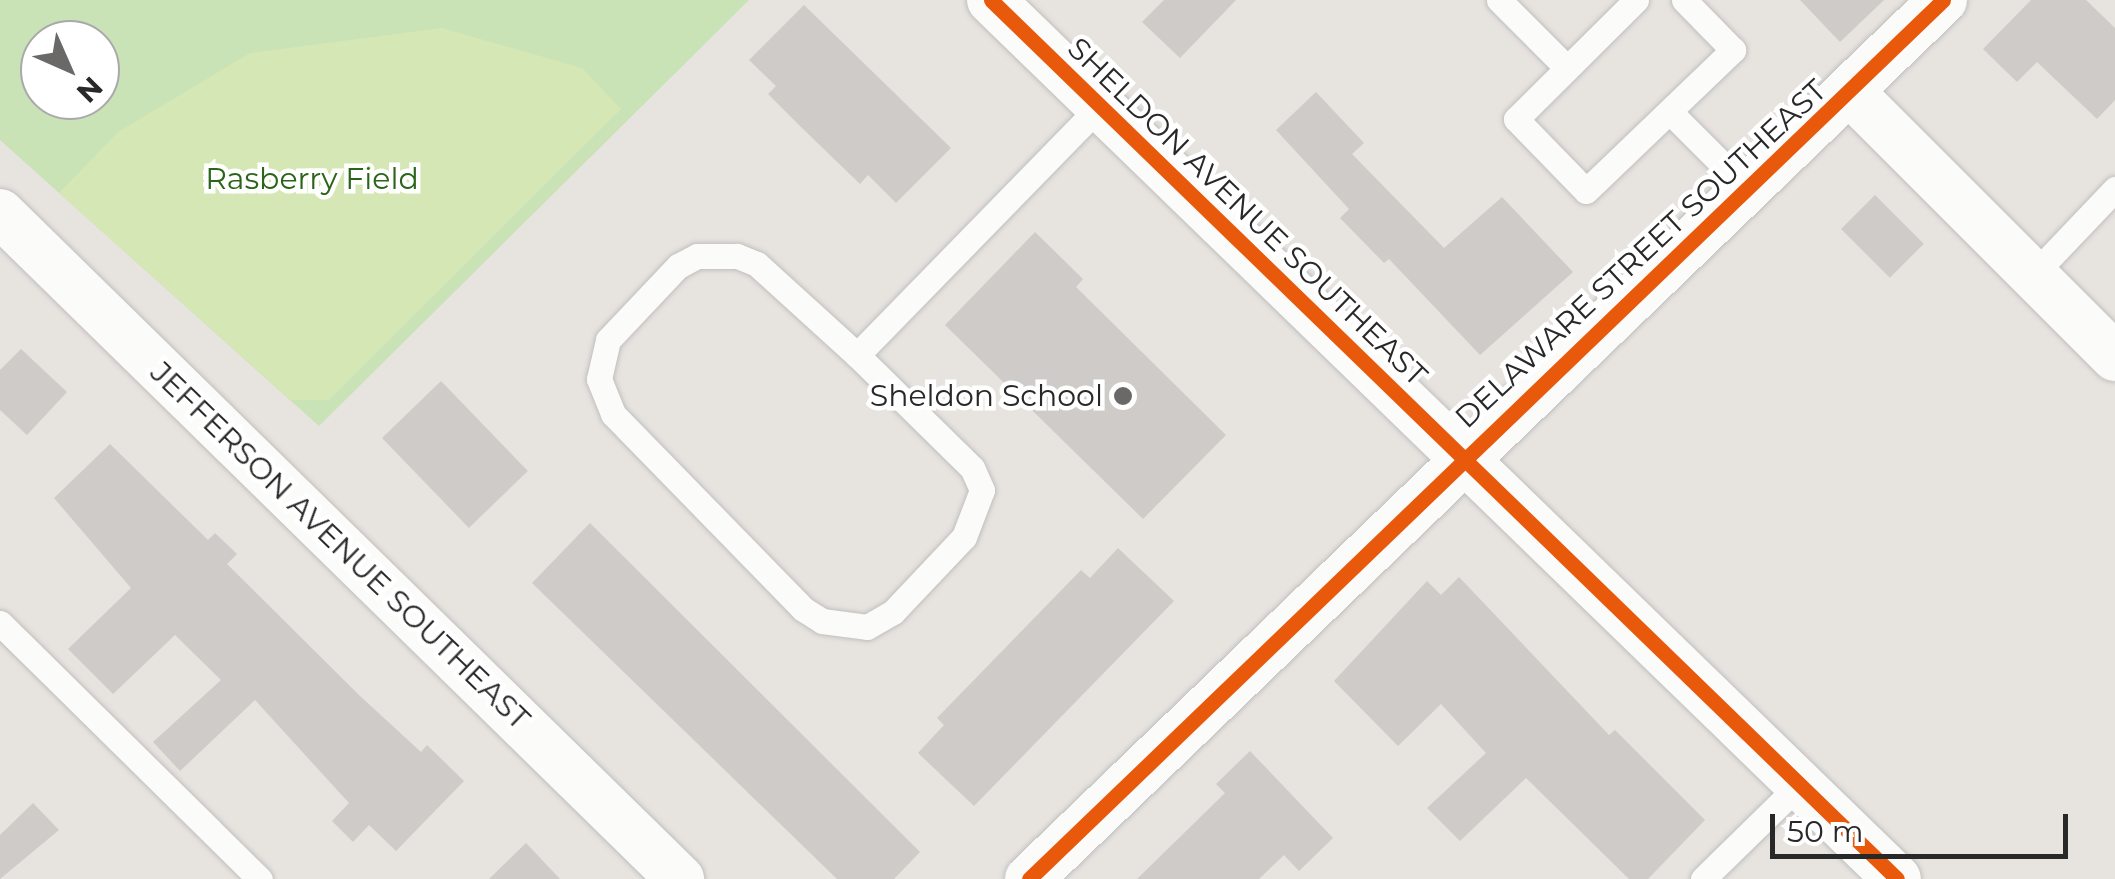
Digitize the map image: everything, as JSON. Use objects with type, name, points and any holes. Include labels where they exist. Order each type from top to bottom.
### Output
[{"type":"street","name":"SHELDON AVENUE SOUTHEAST","points":[[991,0],[1896,879]]},
{"type":"street","name":"DELAWARE STREET SOUTHEAST","points":[[1029,879],[1461,460],[1852,94],[1943,0]]},
{"type":"street","points":[[1852,94],[2115,357]]},
{"type":"street","name":"JEFFERSON AVENUE SOUTHEAST","points":[[0,213],[680,879]]},
{"type":"lane","points":[[1499,0],[1567,68]]},
{"type":"lane","points":[[1636,0],[1516,120],[1586,191],[1732,50],[1684,0]]},
{"type":"lane","points":[[857,354],[1099,108]]},
{"type":"lane","points":[[1670,112],[1748,191]]},
{"type":"lane","points":[[2033,275],[2115,190]]},
{"type":"lane","points":[[697,256],[737,256],[757,264],[857,354],[972,468],[982,490],[964,537],[893,612],[867,627],[822,621],[803,609],[613,414],[599,379],[608,340],[678,266],[697,256]]},
{"type":"lane","points":[[0,623],[260,879]]},
{"type":"lane","points":[[1703,879],[1799,785]]},
{"type":"green space","name":"Rasberry Field","points":[[0,0],[749,0],[319,426],[0,140]]},
{"type":"green space","name":"Rasberry Field","points":[[442,28],[582,68],[621,109],[329,400],[291,400],[59,193],[118,132],[250,53]]},
{"type":"building","points":[[1164,0],[1236,0],[1180,58],[1142,22]]},
{"type":"building","points":[[1800,0],[1884,0],[1840,42]]},
{"type":"building","points":[[2031,0],[2086,0],[2115,28],[2115,100],[2097,119],[2037,62],[2017,82],[1983,49]]},
{"type":"building","points":[[804,5],[951,148],[896,203],[868,175],[860,184],[801,127],[768,94],[776,86],[749,60]]},
{"type":"building","points":[[1316,92],[1364,143],[1352,154],[1444,248],[1502,197],[1573,272],[1480,355],[1389,259],[1384,263],[1340,218],[1349,209],[1276,130]]},
{"type":"building","points":[[1875,195],[1924,244],[1890,278],[1841,229]]},
{"type":"building","points":[[1035,232],[1083,279],[1076,287],[1226,435],[1143,519],[945,325]]},
{"type":"building","points":[[21,349],[67,392],[27,435],[0,410],[0,370]]},
{"type":"building","points":[[441,381],[528,471],[469,528],[382,438]]},
{"type":"building","points":[[110,444],[208,540],[215,533],[237,554],[227,564],[360,696],[421,752],[427,745],[464,781],[396,851],[369,825],[353,842],[332,821],[349,803],[255,700],[180,771],[153,742],[221,680],[175,635],[113,694],[68,649],[131,588],[54,498]]},
{"type":"building","points":[[590,523],[920,852],[894,879],[837,879],[532,583]]},
{"type":"building","points":[[1118,548],[1174,601],[974,806],[918,753],[944,725],[937,718],[1081,570],[1090,578]]},
{"type":"building","points":[[1459,577],[1609,735],[1615,730],[1705,820],[1648,879],[1629,879],[1526,778],[1460,841],[1427,808],[1486,753],[1441,704],[1398,746],[1334,681],[1427,581],[1441,595]]},
{"type":"building","points":[[1250,751],[1333,838],[1299,871],[1284,855],[1259,879],[1137,879],[1225,793],[1216,784]]},
{"type":"building","points":[[33,803],[59,830],[0,879],[0,835]]},
{"type":"building","points":[[526,843],[560,879],[489,879]]},
{"type":"cycle path","points":[[991,0],[1897,879]]},
{"type":"cycle path","points":[[1029,879],[1943,0]]},
{"type":"place","name":"Sheldon School","points":[[1123,396]]}]
